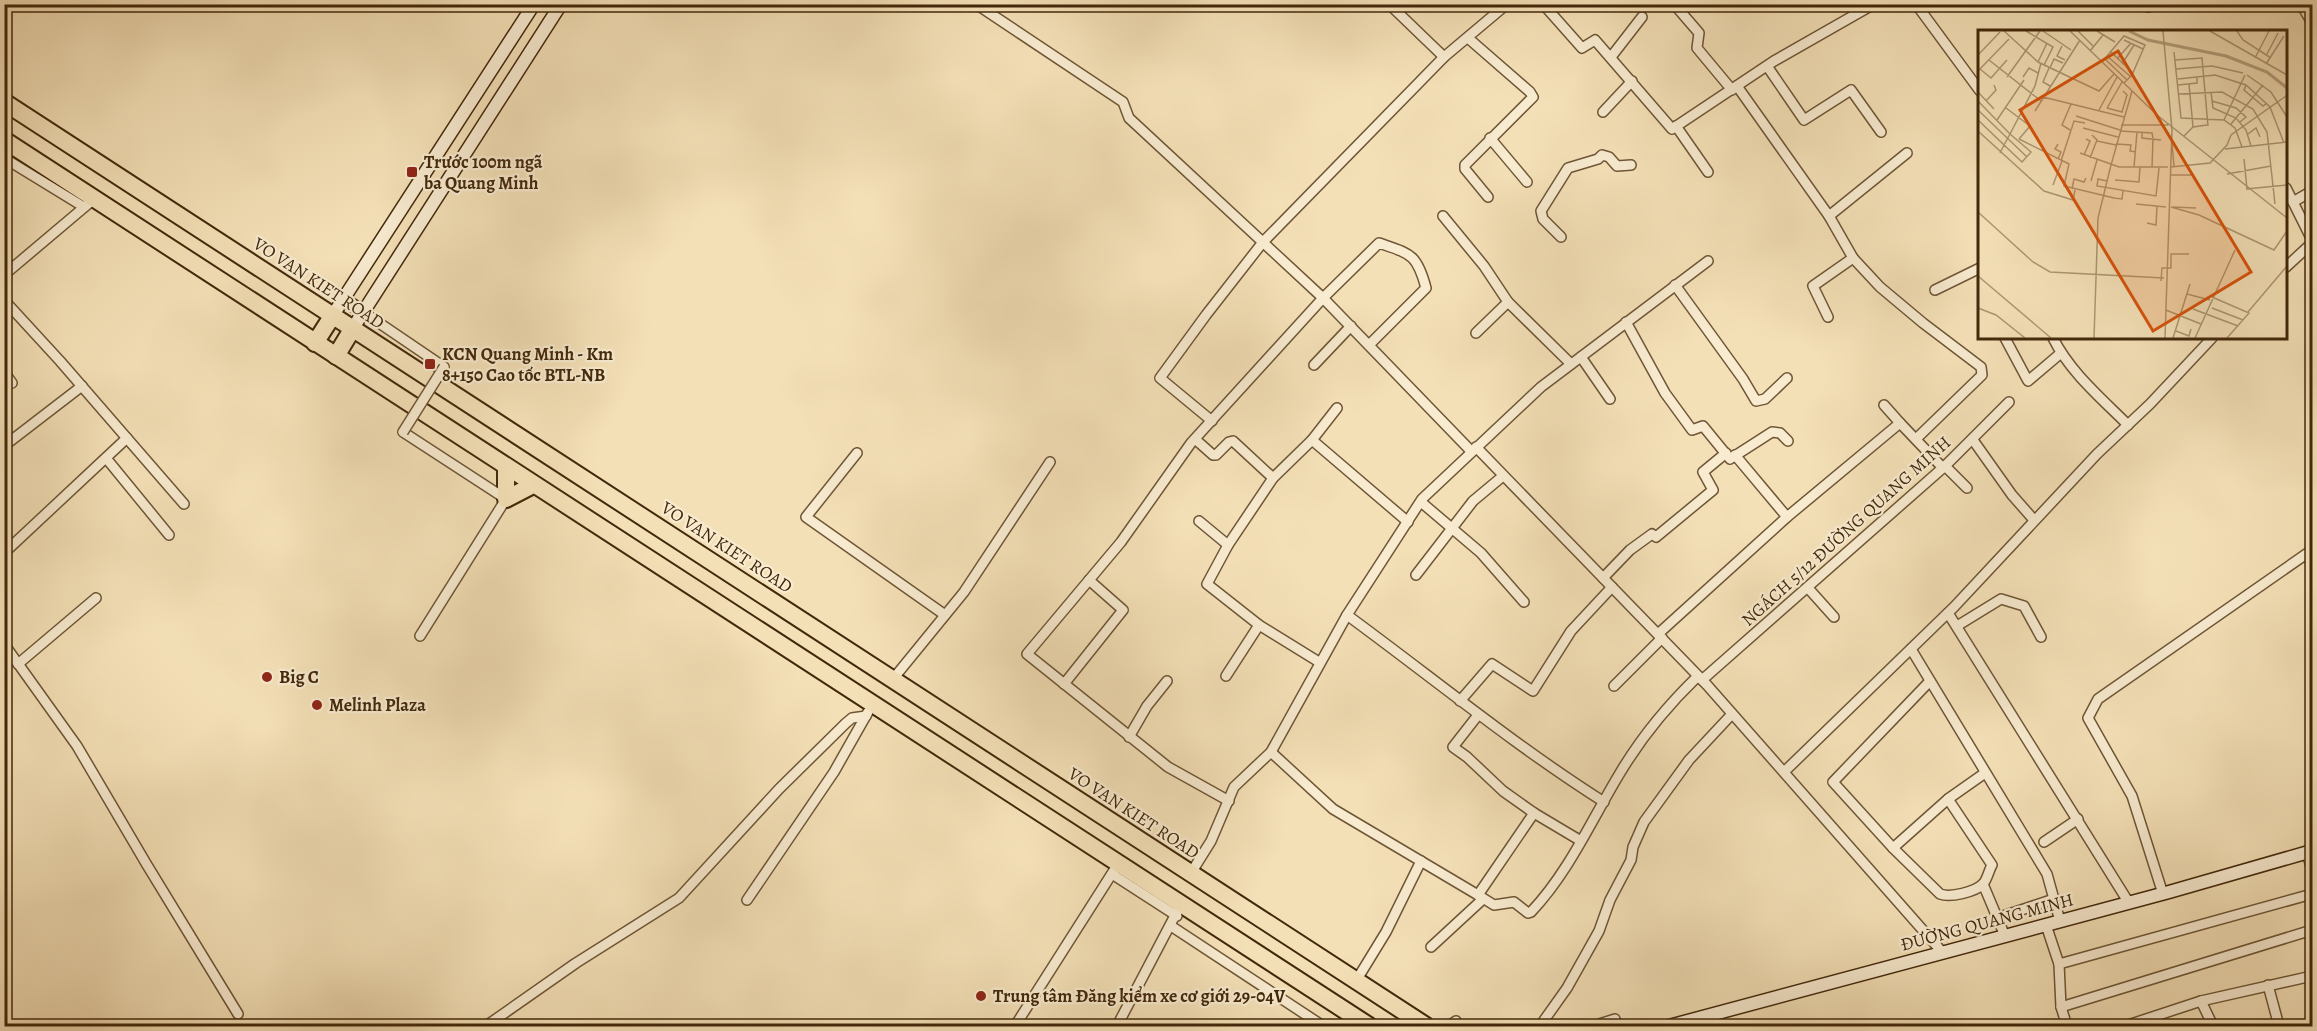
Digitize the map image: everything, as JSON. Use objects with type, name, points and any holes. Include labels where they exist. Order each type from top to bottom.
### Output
[{"type":"highway","name":"VO VAN KIET ROAD","points":[[4,102],[1426,1026]]},
{"type":"highway","points":[[4,140],[89,203],[336,356],[506,473],[698,591],[869,710],[1360,1024]]},
{"type":"highway","points":[[315,343],[333,315]]},
{"type":"highway","points":[[336,356],[353,328]]},
{"type":"highway","points":[[506,473],[506,499],[528,487]]},
{"type":"street","points":[[333,315],[534,4]]},
{"type":"street","points":[[353,328],[561,4]]},
{"type":"street","points":[[976,4],[1124,102],[1129,118],[1323,297],[1503,476],[1700,678],[1943,952]]},
{"type":"street","points":[[1389,4],[1444,57]]},
{"type":"street","points":[[1212,421],[1160,378],[1263,242],[1444,57],[1507,4]]},
{"type":"street","points":[[1543,4],[1582,48],[1595,39],[1672,129],[1767,66],[1874,4]]},
{"type":"street","points":[[1674,4],[1700,33],[1697,48],[1734,88],[1829,216],[1853,258],[1880,287],[1923,323],[1972,359],[1983,371],[1982,375],[1916,439]]},
{"type":"street","points":[[1916,4],[1978,88]]},
{"type":"street","points":[[2148,4],[2148,7],[2158,4]]},
{"type":"street","points":[[2301,4],[2312,19]]},
{"type":"street","points":[[1611,57],[1642,17]]},
{"type":"street","points":[[1468,38],[1533,97],[1465,165],[1465,169],[1488,197]]},
{"type":"street","points":[[1767,66],[1804,120],[1851,90],[1881,132]]},
{"type":"street","points":[[1603,112],[1632,81]]},
{"type":"street","points":[[1676,126],[1708,172]]},
{"type":"street","points":[[1490,138],[1527,182]]},
{"type":"street","points":[[1829,216],[1907,153]]},
{"type":"street","points":[[1561,237],[1543,219],[1541,211],[1564,172],[1568,168],[1598,159],[1602,155],[1609,157],[1617,166],[1631,165]]},
{"type":"street","points":[[4,158],[89,203],[4,275]]},
{"type":"street","points":[[2287,190],[2313,242],[2287,266]]},
{"type":"street","points":[[2293,202],[2313,191]]},
{"type":"street","points":[[1443,216],[1484,266],[1508,302],[1571,364]]},
{"type":"street","points":[[1228,801],[1168,767],[1027,654],[1121,542],[1195,439],[1323,297],[1379,243],[1408,253],[1421,270],[1426,288],[1369,345]]},
{"type":"street","points":[[1828,317],[1814,286],[1853,258]]},
{"type":"street","points":[[1191,873],[1211,841],[1234,787],[1271,752],[1347,615],[1421,502],[1541,387],[1708,261]]},
{"type":"street","points":[[1935,290],[1978,269]]},
{"type":"street","points":[[1675,285],[1756,401],[1765,399],[1787,378]]},
{"type":"street","points":[[343,299],[444,367],[403,432],[506,499],[420,636]]},
{"type":"street","points":[[4,300],[184,504]]},
{"type":"street","points":[[1476,333],[1508,302]]},
{"type":"street","points":[[1626,322],[1665,393],[1692,430],[1703,426],[1787,517]]},
{"type":"street","points":[[1314,365],[1351,327]]},
{"type":"street","points":[[2006,339],[2028,381],[2061,353]]},
{"type":"street","points":[[2054,339],[2061,353],[2090,387],[2128,425]]},
{"type":"street","points":[[1784,772],[1948,613],[2034,520],[2211,339]]},
{"type":"street","points":[[1581,357],[1610,399]]},
{"type":"street","points":[[4,372],[12,383]]},
{"type":"street","points":[[4,446],[82,386]]},
{"type":"street","name":"NGÁCH 5/12 ĐƯỜNG QUANG MINH","points":[[1480,897],[1494,905],[1514,902],[1528,913],[1531,912],[1581,841],[1621,771],[1666,706],[1808,588],[1944,467],[2009,402]]},
{"type":"street","points":[[1884,405],[1967,488]]},
{"type":"street","points":[[1320,662],[1259,625],[1208,584],[1228,545],[1273,478],[1312,440],[1337,408]]},
{"type":"street","points":[[1614,686],[1660,636],[1787,517],[1900,423]]},
{"type":"street","points":[[1603,578],[1630,550],[1652,534],[1656,537],[1713,490],[1703,472],[1730,454],[1772,432],[1779,433],[1788,441]]},
{"type":"street","points":[[4,553],[127,438]]},
{"type":"street","points":[[1195,439],[1213,455],[1233,441],[1273,478]]},
{"type":"street","points":[[1312,440],[1408,522]]},
{"type":"street","points":[[1973,440],[2012,495],[2034,520]]},
{"type":"street","points":[[857,453],[806,517],[945,615]]},
{"type":"street","points":[[106,458],[169,535]]},
{"type":"street","points":[[893,679],[964,592],[1050,462]]},
{"type":"street","points":[[1416,575],[1473,501],[1503,476]]},
{"type":"street","points":[[1421,502],[1481,553],[1524,602]]},
{"type":"street","points":[[1200,521],[1228,545]]},
{"type":"street","points":[[2163,894],[2132,796],[2088,718],[2091,709],[2098,699],[2313,550]]},
{"type":"street","points":[[1064,684],[1123,610],[1089,580]]},
{"type":"street","points":[[1460,701],[1492,664],[1533,691],[1571,631],[1612,587]]},
{"type":"street","points":[[1808,588],[1834,617]]},
{"type":"street","points":[[18,664],[96,598]]},
{"type":"street","points":[[1957,626],[2001,599],[2024,606],[2041,637]]},
{"type":"street","points":[[1948,613],[2129,903]]},
{"type":"street","points":[[1347,615],[1552,769],[1604,802]]},
{"type":"street","points":[[1226,676],[1259,625]]},
{"type":"street","points":[[4,644],[77,746],[238,1014]]},
{"type":"street","points":[[1911,649],[2047,874],[2060,921]]},
{"type":"street","points":[[1129,737],[1147,706],[1167,681]]},
{"type":"street","points":[[1930,681],[1833,782],[1893,848],[1949,897],[1983,884],[1992,865],[1948,799]]},
{"type":"street","points":[[747,900],[834,772],[869,710]]},
{"type":"street","points":[[486,1026],[576,963],[679,898],[780,789],[846,723],[869,710]]},
{"type":"street","points":[[1540,1026],[1567,988],[1599,931],[1610,900],[1631,860],[1633,847],[1644,822],[1689,760],[1732,714]]},
{"type":"street","points":[[1478,715],[1453,747],[1503,791],[1581,841]]},
{"type":"street","points":[[1271,752],[1333,809],[1480,897]]},
{"type":"street","points":[[1893,848],[1948,799],[1985,773]]},
{"type":"street","points":[[1431,947],[1480,897],[1534,813]]},
{"type":"street","points":[[2044,842],[2078,819]]},
{"type":"street","points":[[2310,852],[2313,871]]},
{"type":"street","name":"ĐƯỜNG QUANG MINH","points":[[1670,1026],[2163,894],[2310,852]]},
{"type":"street","points":[[1356,981],[1386,932],[1421,861]]},
{"type":"street","points":[[1015,1026],[1115,869]]},
{"type":"street","points":[[1983,884],[2005,936]]},
{"type":"street","points":[[2059,964],[2313,894]]},
{"type":"street","points":[[1997,918],[2054,899]]},
{"type":"street","points":[[1117,1026],[1179,910]]},
{"type":"street","points":[[2046,925],[2059,964],[2061,1007],[2067,1026]]},
{"type":"street","points":[[1171,926],[1323,1026]]},
{"type":"street","points":[[2061,1007],[2313,930]]},
{"type":"street","points":[[2125,1026],[2201,1001],[2313,976]]},
{"type":"street","points":[[2268,985],[2279,1026]]},
{"type":"street","points":[[2201,1001],[2213,1026]]},
{"type":"street","points":[[1593,1026],[1615,1019],[1617,1026]]},
{"type":"place","name":"Trước 100m ngã ba Quang Minh","points":[[412,172]]},
{"type":"place","name":"KCN Quang Minh - Km 8+150 Cao tốc BTL-NB","points":[[430,364]]},
{"type":"place","name":"Big C","points":[[267,677]]},
{"type":"place","name":"Melinh Plaza","points":[[317,705]]},
{"type":"place","name":"Trung tâm Đăng kiểm xe cơ giới 29-04V","points":[[981,996]]}]
